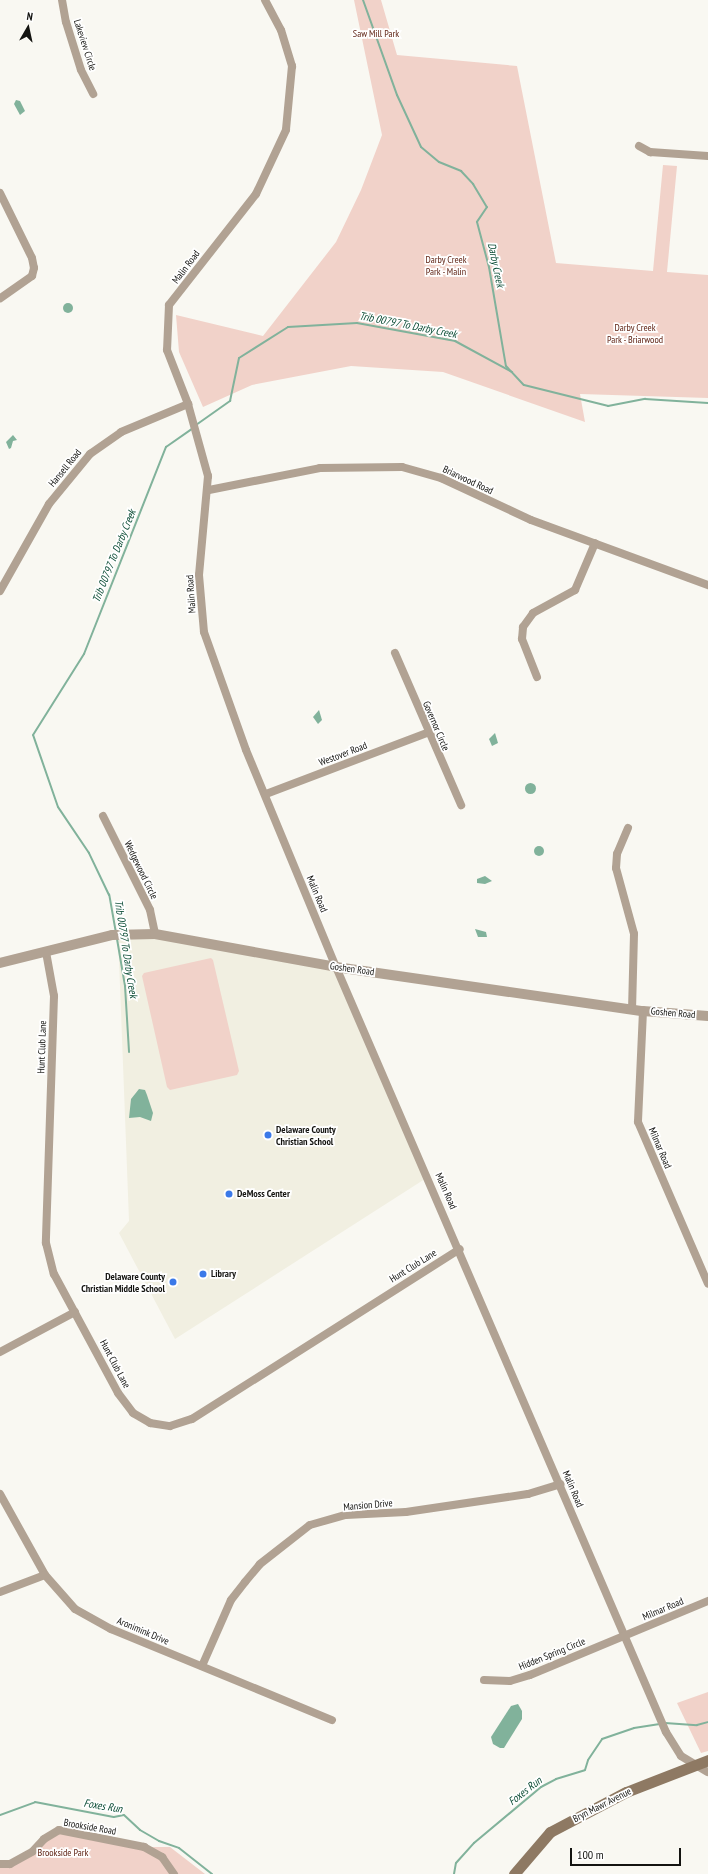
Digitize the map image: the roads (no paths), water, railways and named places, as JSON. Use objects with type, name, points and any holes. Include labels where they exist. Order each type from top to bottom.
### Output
[{"type":"main road","name":"Bryn Mawr Avenue","points":[[514,1874],[550,1832],[626,1792],[694,1764],[708,1760]]},
{"type":"street","name":"Lakeview Circle","points":[[62,0],[66,22],[81,70],[93,94]]},
{"type":"street","name":"Malin Road","points":[[265,0],[280,30],[292,66],[286,130],[256,194],[170,305],[166,350],[188,404],[204,460],[209,490],[199,575],[204,632],[246,750],[266,794],[336,967],[460,1249],[661,1719],[681,1756],[708,1772]]},
{"type":"street","points":[[639,146],[650,152],[708,156]]},
{"type":"street","points":[[0,193],[3,213],[32,258],[34,272],[0,298]]},
{"type":"street","name":"Hansell Road","points":[[0,591],[49,504],[90,454],[121,432],[188,404]]},
{"type":"street","name":"Briarwood Road","points":[[209,490],[320,468],[402,467],[441,478],[531,520],[708,585]]},
{"type":"street","points":[[537,677],[522,639],[523,627],[532,613],[575,590],[595,543]]},
{"type":"street","name":"Governor Circle","points":[[395,653],[427,733],[461,805]]},
{"type":"street","name":"Westover Road","points":[[266,794],[427,733]]},
{"type":"street","name":"Wedgewood Circle","points":[[103,816],[150,910],[155,934]]},
{"type":"street","points":[[628,828],[617,854],[616,868],[634,934],[632,1009]]},
{"type":"street","name":"Goshen Road","points":[[0,963],[115,934],[155,934],[336,967],[643,1011],[708,1016]]},
{"type":"street","name":"Hunt Club Lane","points":[[46,952],[54,996],[46,1243],[54,1274],[126,1404],[133,1413],[150,1423],[170,1426],[192,1419],[460,1249]]},
{"type":"street","name":"Milmar Road","points":[[643,1011],[638,1122],[708,1284]]},
{"type":"street","points":[[0,1352],[75,1312]]},
{"type":"street","name":"Mansion Drive","points":[[202,1666],[231,1600],[244,1582],[260,1564],[310,1525],[346,1515],[406,1512],[528,1494],[560,1484]]},
{"type":"street","name":"Aronimink Drive","points":[[0,1494],[45,1575],[75,1609],[111,1629],[332,1720]]},
{"type":"street","points":[[0,1592],[45,1575]]},
{"type":"street","name":"Milmar Road","points":[[625,1636],[708,1601]]},
{"type":"street","name":"Hidden Spring Circle","points":[[484,1680],[510,1681],[530,1675],[625,1636]]},
{"type":"street","name":"Brookside Road","points":[[0,1864],[10,1864],[33,1851],[44,1840],[59,1830],[144,1847],[162,1857],[174,1874]]},
{"type":"waterway","name":"Darby Creek","points":[[363,0],[397,95],[421,147],[439,162],[461,171],[473,184],[487,207],[477,222],[489,267],[506,366],[524,385],[608,406],[645,399],[708,403]]},
{"type":"waterway","name":"Trib 00797 To Darby Creek","points":[[196,425],[230,401],[239,358],[288,327],[357,323],[455,341],[512,372]]},
{"type":"waterway","name":"Trib 00797 To Darby Creek","points":[[116,933],[109,895],[89,853],[58,807],[33,735],[84,654],[166,447],[193,428]]},
{"type":"waterway","name":"Trib 00797 To Darby Creek","points":[[117,939],[125,986],[129,1052]]},
{"type":"waterway","name":"Foxes Run","points":[[665,1723],[697,1725],[708,1722]]},
{"type":"waterway","name":"Foxes Run","points":[[454,1874],[456,1863],[474,1843],[541,1787],[556,1779],[585,1770],[588,1760],[602,1739],[634,1728],[660,1724]]},
{"type":"waterway","name":"Foxes Run","points":[[0,1815],[35,1802],[114,1817],[124,1815],[140,1830],[159,1841],[179,1848],[212,1874]]},
{"type":"place","name":"Delaware County Christian School","points":[[268,1135]]},
{"type":"place","name":"DeMoss Center","points":[[229,1194]]},
{"type":"place","name":"Library","points":[[203,1274]]},
{"type":"place","name":"Delaware County Christian Middle School","points":[[173,1282]]},
{"type":"park label","name":"Saw Mill Park","points":[[376,34]]},
{"type":"park label","name":"Darby Creek Park - Malin","points":[[446,264]]},
{"type":"park label","name":"Darby Creek Park - Briarwood","points":[[635,332]]},
{"type":"park label","name":"Brookside Park","points":[[63,1853]]}]
